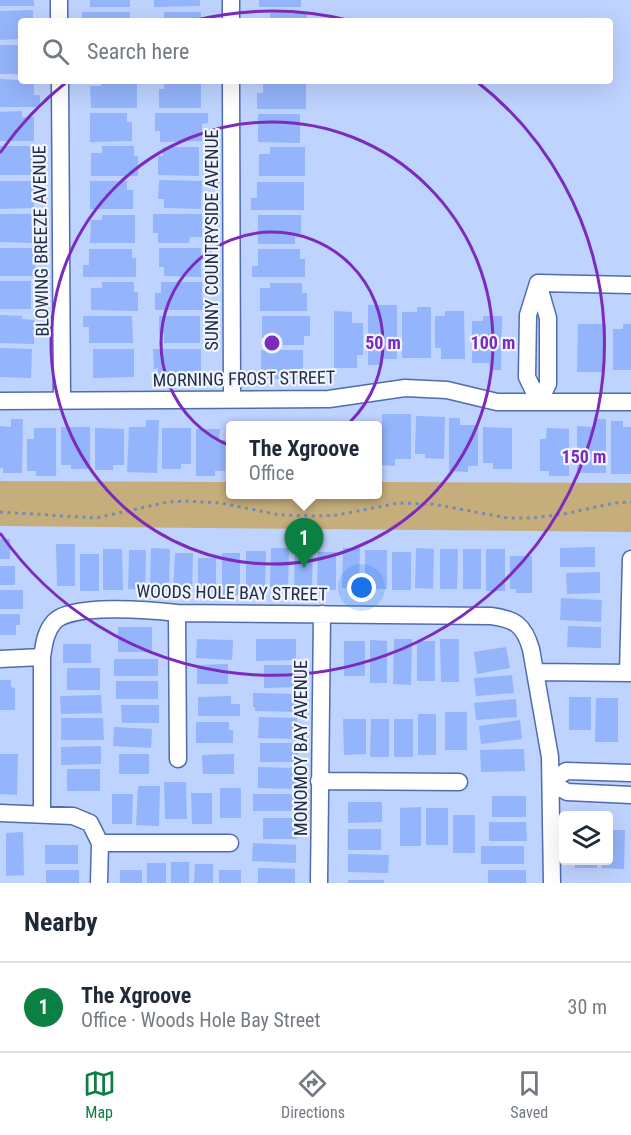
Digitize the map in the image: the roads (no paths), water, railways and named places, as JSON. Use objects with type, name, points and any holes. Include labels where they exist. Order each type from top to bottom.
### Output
[{"type":"street","points":[[59,0],[59,18]]},
{"type":"street","points":[[231,0],[231,18]]},
{"type":"street","name":"BLOWING BREEZE AVENUE","points":[[60,84],[62,400]]},
{"type":"street","name":"SUNNY COUNTRYSIDE AVENUE","points":[[231,84],[232,399]]},
{"type":"street","points":[[539,402],[548,384],[548,318],[538,283],[631,285]]},
{"type":"street","name":"MORNING FROST STREET","points":[[0,401],[328,399],[405,388],[447,390],[497,402],[631,402]]},
{"type":"street","points":[[552,883],[550,757],[535,672],[629,673],[631,559]]},
{"type":"street","name":"WOODS HOLE BAY STREET","points":[[42,657],[45,639],[54,622],[66,614],[83,611],[152,610],[177,614],[491,616],[518,624],[526,633],[535,672]]},
{"type":"street","points":[[177,614],[178,759]]},
{"type":"street","name":"MONOMOY BAY AVENUE","points":[[320,883],[322,614]]},
{"type":"street","points":[[0,659],[42,657],[42,814]]},
{"type":"street","points":[[551,782],[566,771],[631,773]]},
{"type":"street","points":[[602,773],[602,795]]},
{"type":"street","points":[[319,781],[459,782]]},
{"type":"street","points":[[551,782],[567,792],[631,795]]},
{"type":"street","points":[[0,813],[72,816],[90,823],[100,843],[99,883]]},
{"type":"street","points":[[100,843],[230,843]]},
{"type":"place","name":"The Xgroove","points":[[304,568]]}]
